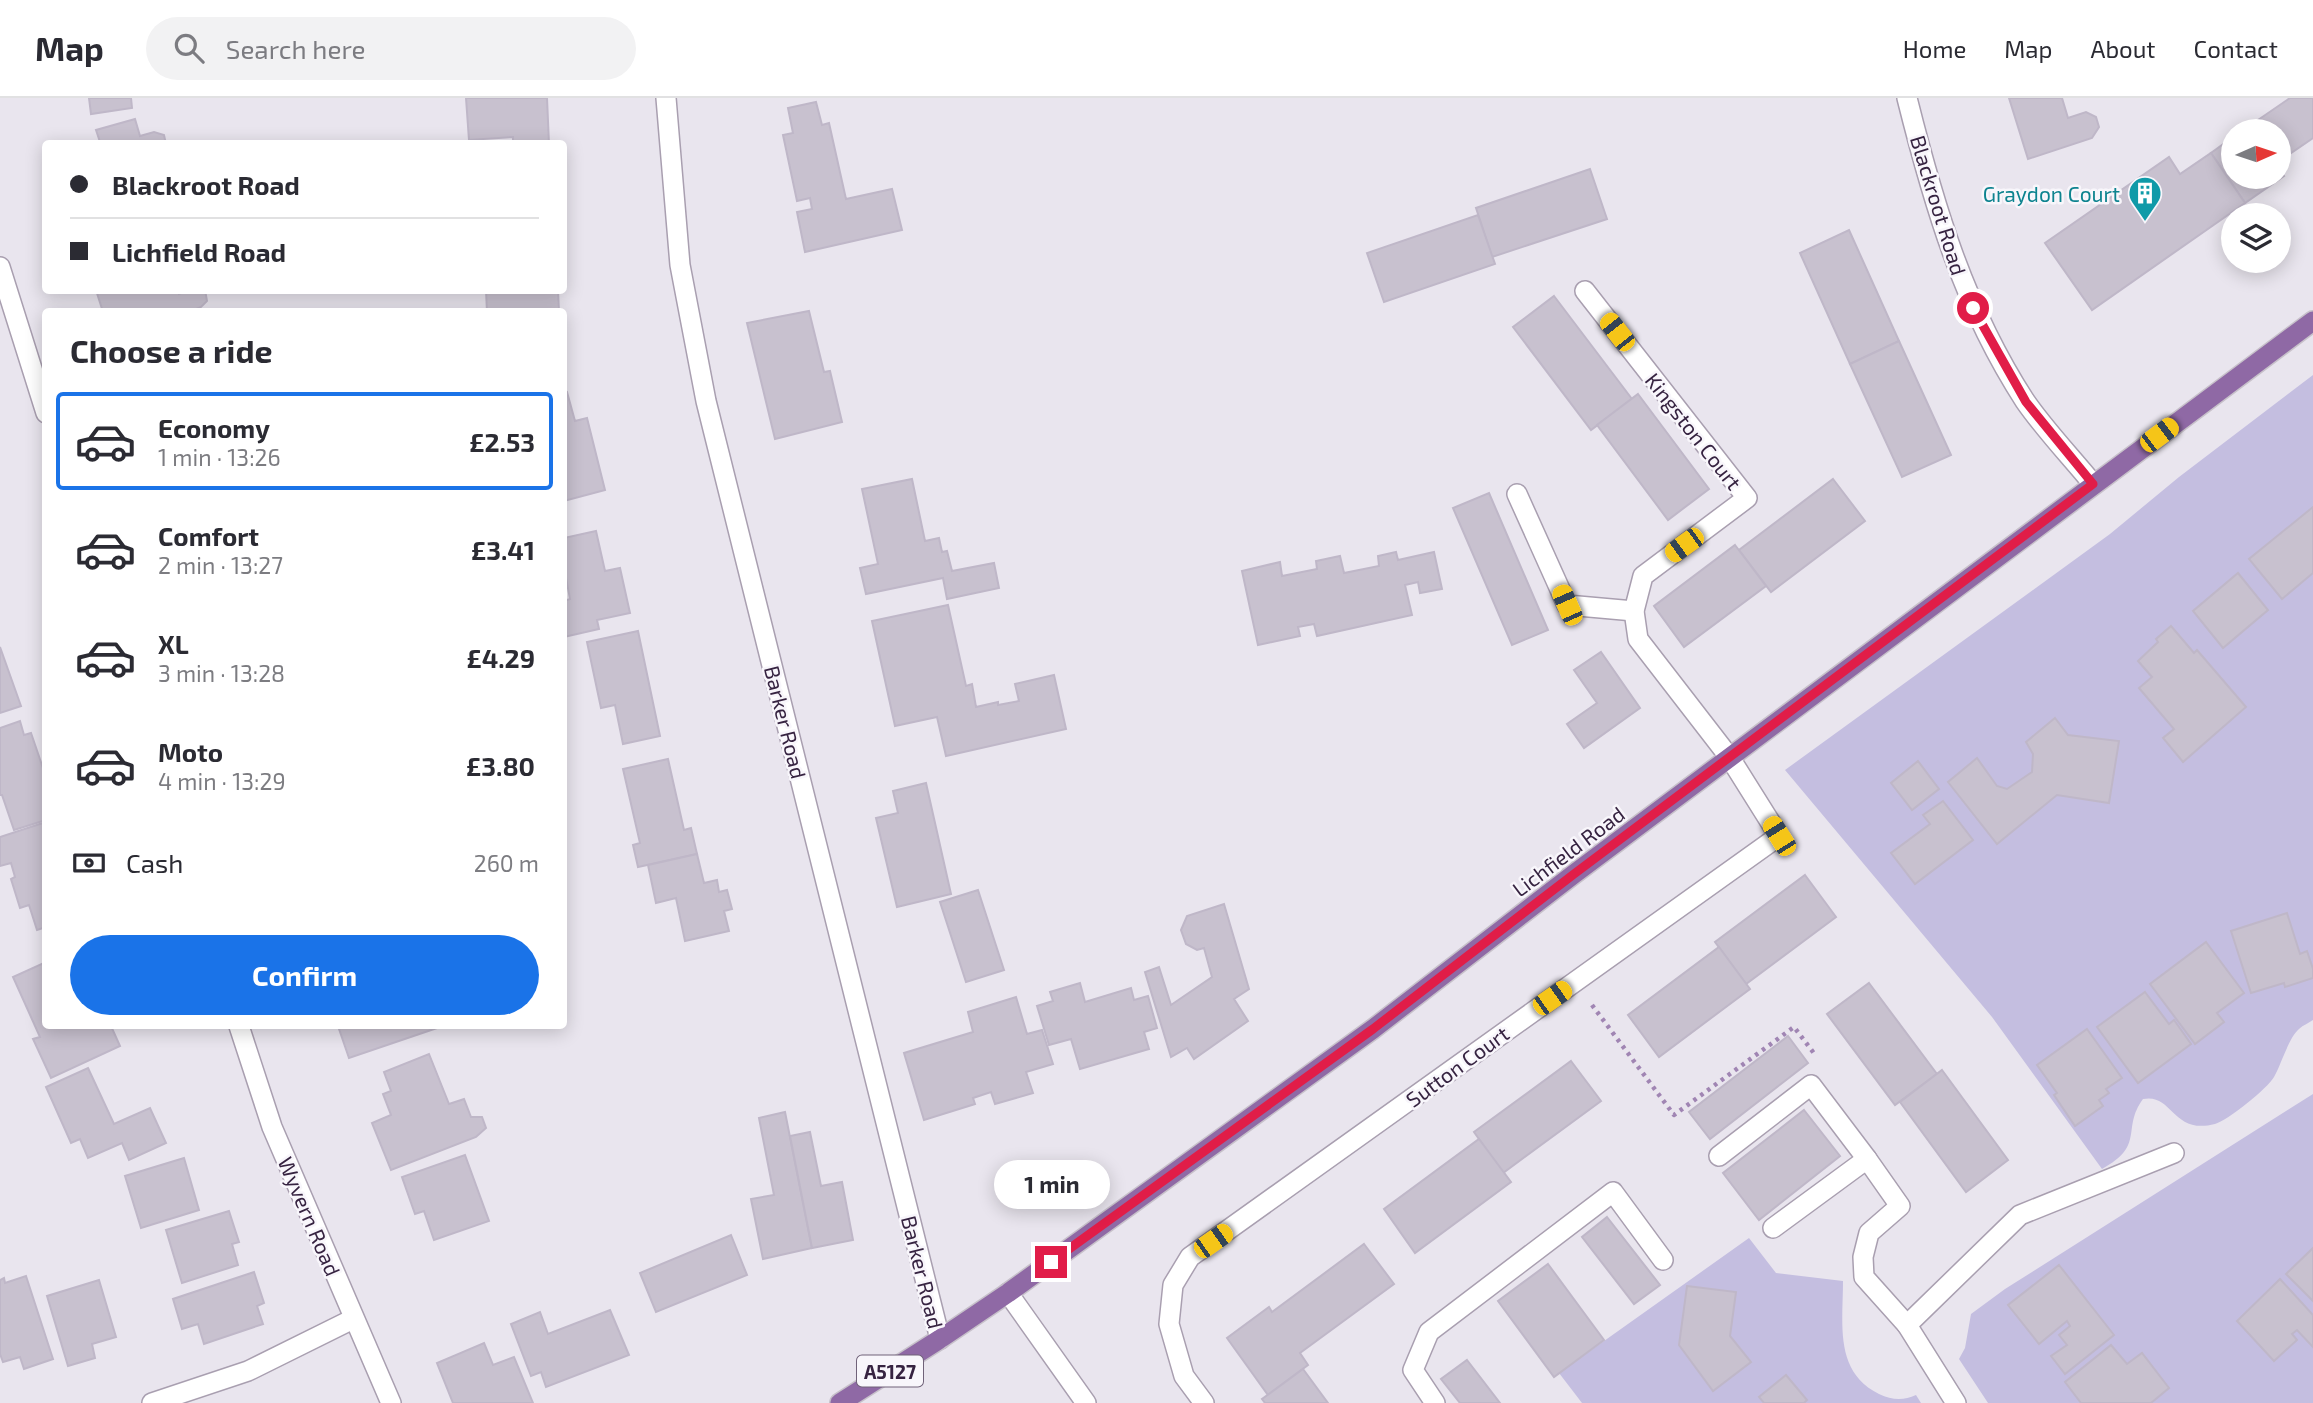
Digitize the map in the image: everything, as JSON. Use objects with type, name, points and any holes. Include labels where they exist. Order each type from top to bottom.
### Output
[{"type":"main road","name":"Lichfield Road","points":[[840,1403],[1008,1293],[1373,1029],[2093,484],[2313,321]]},
{"type":"street","name":"Barker Road","points":[[666,98],[680,265],[706,401],[940,1339]]},
{"type":"street","name":"Blackroot Road","points":[[1907,98],[1931,192],[1973,308],[2026,402],[2093,484]]},
{"type":"street","points":[[0,267],[42,400]]},
{"type":"street","name":"Kingston Court","points":[[1585,291],[1747,498],[1643,576],[1634,611],[1638,639],[1730,758]]},
{"type":"street","points":[[1517,494],[1567,605],[1634,611]]},
{"type":"street","name":"Sutton Court","points":[[1204,1403],[1184,1376],[1169,1324],[1173,1285],[1190,1257],[1779,836],[1730,758]]},
{"type":"street","name":"Wyvern Road","points":[[240,1029],[272,1127],[391,1403]]},
{"type":"street","points":[[1719,1156],[1811,1085],[1900,1206],[1869,1233],[1863,1257],[1864,1277],[1907,1325],[1956,1403]]},
{"type":"street","points":[[1907,1325],[2020,1215],[2174,1153]]},
{"type":"street","points":[[1773,1228],[1867,1159]]},
{"type":"street","points":[[1435,1403],[1413,1370],[1429,1332],[1614,1192],[1663,1259]]},
{"type":"street","points":[[1008,1293],[1086,1403]]},
{"type":"street","points":[[152,1403],[248,1371],[353,1319]]},
{"type":"path","points":[[1574,982],[1674,1115],[1794,1027],[1827,1072],[1811,1085]]},
{"type":"shaded area","points":[[2313,375],[2313,1020],[2295,1033],[2277,1072],[2264,1089],[2221,1122],[2201,1126],[2190,1124],[2161,1102],[2143,1099],[2134,1119],[2129,1144],[2124,1152],[2102,1169],[1992,1017],[1785,770],[2110,534],[2179,477]]},
{"type":"shaded area","points":[[2313,1094],[2313,1403],[1988,1403],[1959,1359],[1965,1348],[1971,1314],[2005,1289]]},
{"type":"shaded area","points":[[1749,1238],[1776,1273],[1843,1281],[1844,1345],[1854,1373],[1865,1385],[1879,1394],[1898,1399],[1916,1395],[1921,1403],[1582,1403],[1559,1373]]},
{"type":"building","points":[[89,98],[131,98],[132,108],[91,114]]},
{"type":"building","points":[[466,98],[547,98],[549,140],[513,140],[513,137],[469,140]]},
{"type":"building","points":[[2009,98],[2062,98],[2068,118],[2086,112],[2096,117],[2099,127],[2092,138],[2028,159]]},
{"type":"building","points":[[2290,98],[2313,98],[2313,138],[2291,153],[2291,119],[2259,119]]},
{"type":"building","points":[[816,102],[822,125],[829,123],[846,199],[892,189],[902,230],[805,252],[797,212],[812,209],[810,198],[797,201],[783,135],[793,133],[788,108]]},
{"type":"building","points":[[135,119],[140,136],[154,132],[164,135],[165,140],[99,140],[96,130]]},
{"type":"building","points":[[2221,146],[2221,168],[2211,153]]},
{"type":"building","name":"Graydon Court","points":[[2211,153],[2221,168],[2221,189],[2235,189],[2245,203],[2221,203],[2221,220],[2092,310],[2045,243],[2169,157],[2180,174]]},
{"type":"building","points":[[1590,169],[1607,219],[1492,257],[1476,208]]},
{"type":"building","points":[[2235,189],[2265,189],[2245,203]]},
{"type":"building","points":[[1478,215],[1495,264],[1384,302],[1367,253]]},
{"type":"building","points":[[1849,230],[1899,341],[1850,364],[1800,253]]},
{"type":"building","points":[[97,294],[206,294],[207,301],[199,308],[102,308]]},
{"type":"building","points":[[486,294],[558,294],[559,308],[487,308]]},
{"type":"building","points":[[1554,296],[1632,399],[1591,430],[1513,327]]},
{"type":"building","points":[[809,311],[824,372],[830,371],[842,422],[775,439],[747,323]]},
{"type":"building","points":[[1899,341],[1951,455],[1902,477],[1850,364]]},
{"type":"building","points":[[567,392],[575,421],[587,418],[605,490],[567,500]]},
{"type":"building","points":[[1638,394],[1709,489],[1668,520],[1597,425]]},
{"type":"building","points":[[912,479],[925,541],[939,538],[942,552],[947,551],[952,571],[994,563],[999,588],[947,599],[943,578],[866,594],[860,568],[878,564],[862,489]]},
{"type":"building","points":[[1833,479],[1865,521],[1771,592],[1739,550]]},
{"type":"building","points":[[1489,493],[1548,630],[1512,645],[1453,508]]},
{"type":"building","points":[[2313,507],[2313,573],[2282,599],[2249,559]]},
{"type":"building","points":[[596,531],[605,571],[620,568],[630,613],[597,620],[599,629],[567,636],[567,600],[570,599],[567,583],[567,537]]},
{"type":"building","points":[[1735,545],[1766,586],[1684,647],[1654,606]]},
{"type":"building","points":[[1396,552],[1398,560],[1434,552],[1442,589],[1420,593],[1418,582],[1405,585],[1412,615],[1317,636],[1314,624],[1298,627],[1300,636],[1258,645],[1242,571],[1280,562],[1282,576],[1317,569],[1316,561],[1340,556],[1344,573],[1379,566],[1378,556]]},
{"type":"building","points":[[2238,573],[2268,610],[2223,648],[2193,611]]},
{"type":"building","points":[[948,605],[966,686],[972,684],[976,707],[1019,701],[1015,684],[1054,675],[1066,729],[946,756],[937,717],[895,726],[872,621]]},
{"type":"building","points":[[2171,626],[2194,653],[2197,650],[2246,707],[2183,762],[2163,738],[2174,729],[2139,688],[2152,677],[2138,661]]},
{"type":"building","points":[[638,631],[660,736],[623,744],[615,705],[601,708],[587,642]]},
{"type":"building","points":[[0,647],[21,706],[0,713]]},
{"type":"building","points":[[1601,652],[1640,708],[1584,748],[1567,724],[1597,703],[1574,670]]},
{"type":"building","points":[[2055,718],[2068,735],[2119,741],[2109,803],[2057,795],[1997,844],[1948,782],[1977,758],[1997,786],[2007,789],[2032,772],[2033,754],[2026,742]]},
{"type":"building","points":[[20,721],[24,735],[31,733],[42,765],[42,821],[14,830],[0,795],[0,728]]},
{"type":"building","points":[[668,759],[684,830],[691,828],[697,854],[638,867],[633,845],[640,843],[623,769]]},
{"type":"building","points":[[1918,761],[1939,789],[1912,810],[1891,783]]},
{"type":"building","points":[[926,783],[951,894],[897,907],[876,818],[898,813],[893,791]]},
{"type":"building","points":[[1943,801],[1973,840],[1915,884],[1891,853],[1930,824],[1923,815]]},
{"type":"building","points":[[42,823],[42,928],[37,930],[29,905],[20,908],[11,879],[15,877],[11,863],[0,866],[0,837]]},
{"type":"building","points":[[697,854],[704,883],[717,880],[719,892],[727,890],[732,909],[724,911],[729,931],[685,941],[676,898],[656,903],[648,865]]},
{"type":"building","points":[[1805,875],[1836,917],[1746,984],[1715,942]]},
{"type":"building","points":[[978,890],[1004,970],[966,982],[940,902]]},
{"type":"building","points":[[1224,904],[1249,989],[1234,999],[1248,1021],[1194,1059],[1187,1048],[1171,1057],[1145,972],[1159,967],[1171,1005],[1212,977],[1204,948],[1197,950],[1186,944],[1181,930],[1187,916]]},
{"type":"building","points":[[2287,913],[2300,954],[2307,951],[2313,978],[2285,987],[2284,983],[2251,993],[2231,931]]},
{"type":"building","points":[[2206,942],[2244,993],[2217,1013],[2224,1022],[2195,1044],[2150,984]]},
{"type":"building","points":[[1719,947],[1750,989],[1659,1057],[1628,1015]]},
{"type":"building","points":[[42,964],[42,1029],[112,1029],[120,1046],[51,1078],[33,1039],[40,1037],[13,977]]},
{"type":"building","points":[[1080,983],[1085,1002],[1131,988],[1134,1000],[1148,996],[1157,1028],[1144,1032],[1149,1049],[1080,1069],[1071,1039],[1049,1045],[1037,1006],[1053,1001],[1050,992]]},
{"type":"building","points":[[1869,983],[1937,1074],[1895,1105],[1827,1014]]},
{"type":"building","points":[[2145,992],[2169,1024],[2174,1020],[2191,1044],[2138,1083],[2097,1027]]},
{"type":"building","points":[[1016,997],[1027,1034],[1042,1030],[1053,1064],[1026,1072],[1033,1093],[995,1104],[991,1092],[973,1098],[975,1104],[924,1120],[904,1053],[973,1032],[968,1012]]},
{"type":"building","points":[[339,1029],[434,1029],[349,1058]]},
{"type":"building","points":[[2087,1029],[2122,1078],[2106,1089],[2109,1093],[2099,1100],[2103,1106],[2075,1126],[2054,1095],[2057,1093],[2037,1065]]},
{"type":"building","points":[[1788,1036],[1808,1063],[1710,1139],[1689,1112]]},
{"type":"building","points":[[429,1054],[449,1104],[464,1099],[471,1117],[482,1117],[486,1128],[476,1137],[391,1170],[372,1123],[391,1115],[383,1094],[391,1091],[384,1072]]},
{"type":"building","points":[[1571,1061],[1601,1101],[1503,1173],[1474,1132]]},
{"type":"building","points":[[88,1068],[114,1124],[150,1108],[166,1143],[129,1160],[122,1143],[88,1158],[80,1139],[71,1143],[46,1087]]},
{"type":"building","points":[[1942,1070],[2008,1160],[1966,1192],[1900,1102]]},
{"type":"building","points":[[1804,1110],[1840,1156],[1759,1220],[1723,1173]]},
{"type":"building","points":[[785,1112],[812,1248],[763,1259],[751,1199],[774,1195],[759,1118]]},
{"type":"building","points":[[810,1132],[821,1186],[842,1182],[853,1240],[812,1248],[790,1136]]},
{"type":"building","points":[[1479,1139],[1511,1182],[1415,1253],[1384,1209]]},
{"type":"building","points":[[465,1155],[489,1221],[434,1240],[424,1211],[415,1214],[402,1177]]},
{"type":"building","points":[[184,1158],[199,1210],[141,1228],[125,1176]]},
{"type":"building","points":[[229,1211],[239,1242],[232,1244],[238,1265],[182,1283],[166,1230]]},
{"type":"building","points":[[1607,1217],[1660,1285],[1634,1304],[1582,1237]]},
{"type":"building","points":[[731,1235],[747,1275],[656,1312],[640,1273]]},
{"type":"building","points":[[1364,1244],[1394,1284],[1300,1353],[1308,1365],[1268,1395],[1227,1338],[1269,1307],[1272,1312]]},
{"type":"building","points":[[2313,1248],[2313,1301],[2286,1274]]},
{"type":"building","points":[[1548,1264],[1604,1340],[1554,1377],[1498,1301]]},
{"type":"building","points":[[2059,1265],[2114,1335],[2065,1374],[2051,1356],[2067,1345],[2059,1335],[2070,1326],[2067,1321],[2039,1344],[2008,1305]]},
{"type":"building","points":[[254,1272],[264,1303],[257,1306],[263,1324],[204,1344],[198,1324],[182,1329],[173,1299]]},
{"type":"building","points":[[26,1276],[53,1359],[24,1369],[20,1357],[3,1362],[0,1354],[0,1280],[4,1278],[5,1283]]},
{"type":"building","points":[[2280,1279],[2313,1315],[2313,1347],[2297,1330],[2292,1334],[2297,1340],[2274,1361],[2237,1321]]},
{"type":"building","points":[[99,1280],[116,1337],[92,1344],[95,1358],[68,1366],[47,1296]]},
{"type":"building","points":[[1687,1286],[1736,1292],[1730,1336],[1751,1362],[1713,1391],[1679,1345]]},
{"type":"building","points":[[610,1310],[629,1355],[546,1387],[541,1372],[531,1376],[511,1324],[540,1312],[548,1334]]},
{"type":"building","points":[[484,1343],[493,1365],[514,1357],[533,1403],[453,1403],[437,1363]]},
{"type":"building","points":[[2111,1345],[2127,1364],[2142,1353],[2169,1388],[2151,1403],[2081,1403],[2065,1382]]},
{"type":"building","points":[[1467,1360],[1500,1403],[1460,1403],[1441,1379]]},
{"type":"building","points":[[1303,1369],[1328,1403],[1265,1403],[1262,1399]]},
{"type":"building","points":[[1786,1375],[1807,1400],[1804,1403],[1764,1403],[1759,1397]]},
{"type":"place","name":"Graydon Court","points":[[2145,223]]},
{"type":"route","points":[[1051,1262],[1373,1029],[1574,874],[2093,484],[2026,402],[1973,308]]}]
